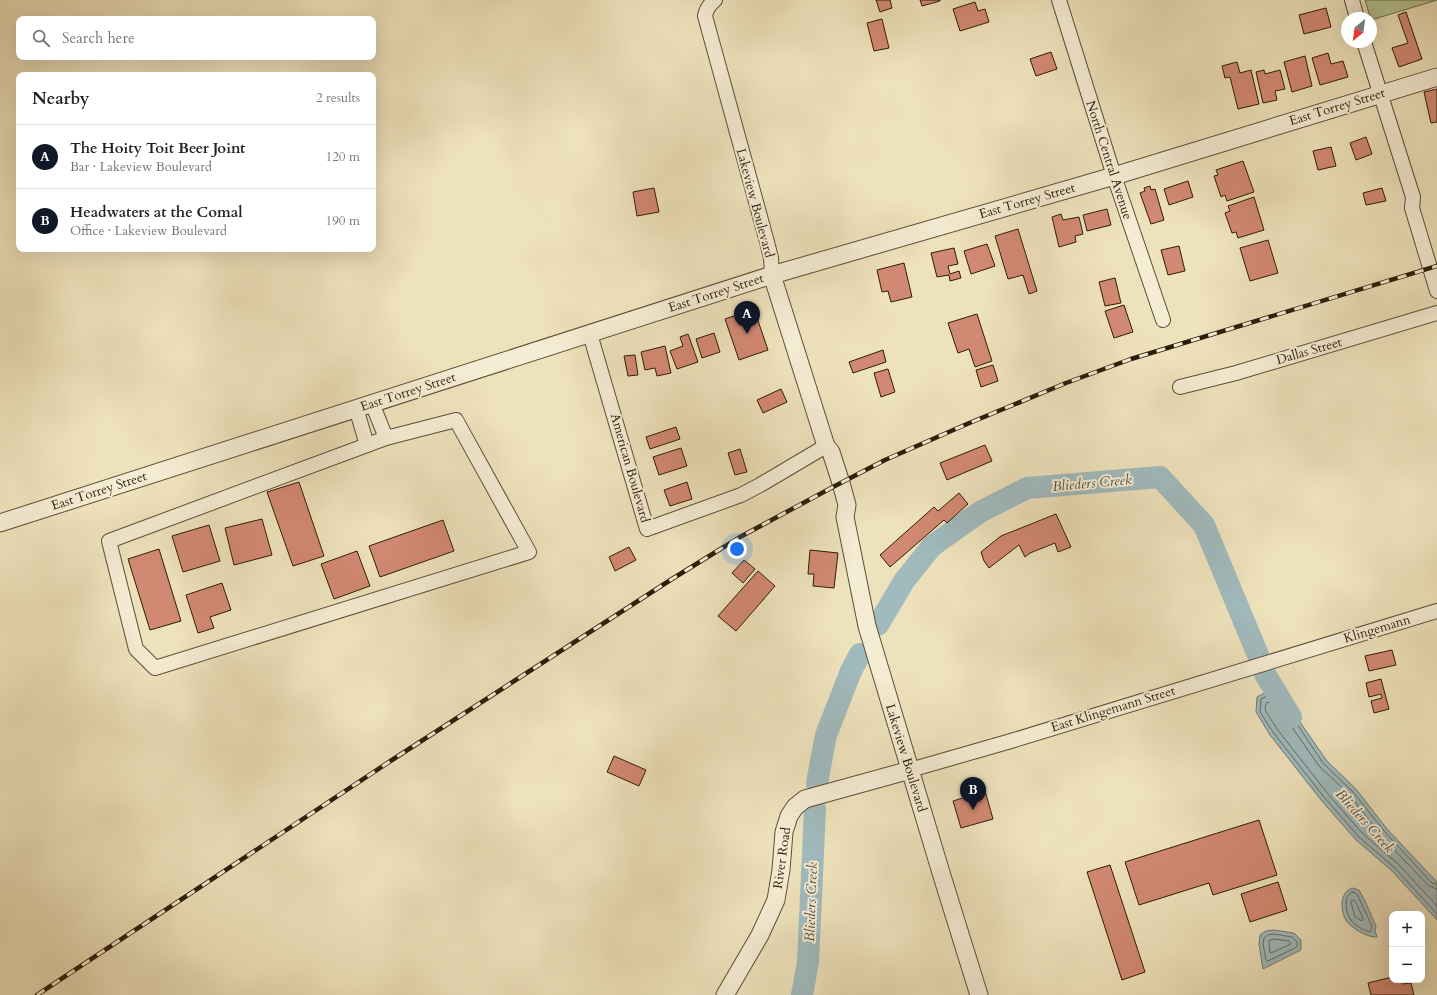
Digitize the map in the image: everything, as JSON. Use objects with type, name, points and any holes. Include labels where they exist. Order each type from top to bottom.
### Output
[{"type":"street","name":"North Central Avenue","points":[[1059,0],[1114,176],[1163,320]]},
{"type":"street","points":[[1352,0],[1355,12]]},
{"type":"street","name":"Lakeview Boulevard","points":[[712,3],[705,16],[767,242],[771,258],[772,275],[826,446],[831,452],[841,483],[846,505],[845,517],[865,617],[979,995]]},
{"type":"street","points":[[1366,48],[1413,197],[1412,208],[1437,291]]},
{"type":"street","name":"East Torrey Street","points":[[0,523],[772,275],[1114,176],[1437,77]]},
{"type":"street","points":[[1413,197],[1420,204],[1437,260]]},
{"type":"street","name":"Dallas Street","points":[[1180,387],[1236,373],[1437,313]]},
{"type":"street","name":"American Boulevard","points":[[590,334],[647,529],[741,494],[760,485],[826,446]]},
{"type":"street","points":[[364,406],[386,438]]},
{"type":"street","points":[[364,406],[367,445]]},
{"type":"street","points":[[456,420],[529,552],[155,668],[136,649],[109,541],[386,438],[456,420]]},
{"type":"street","name":"Klingemann","points":[[1316,648],[1437,611]]},
{"type":"street","name":"East Klingemann Street","points":[[910,770],[1011,741],[1316,648]]},
{"type":"street","name":"River Road","points":[[725,995],[760,935],[776,900],[781,870],[784,832],[789,816],[795,807],[805,799],[910,770]]},
{"type":"green space","points":[[1365,0],[1437,0],[1377,18],[1377,12],[1369,12]]},
{"type":"water","points":[[1283,690],[1302,725],[1327,761],[1356,789],[1387,829],[1437,882],[1437,920],[1392,871],[1356,840],[1321,800],[1270,735],[1256,712],[1257,697],[1266,692]]},
{"type":"water","points":[[1353,888],[1359,890],[1365,901],[1376,926],[1375,931],[1377,937],[1362,933],[1349,924],[1346,920],[1342,910],[1343,899],[1348,890]]},
{"type":"water","points":[[1274,930],[1294,933],[1301,940],[1301,950],[1263,969],[1259,944],[1260,935],[1266,931]]},
{"type":"building","points":[[876,0],[890,0],[892,8],[880,12]]},
{"type":"building","points":[[920,0],[940,0],[940,1],[922,6]]},
{"type":"building","points":[[975,2],[978,11],[985,9],[989,22],[960,31],[953,9]]},
{"type":"building","points":[[1326,8],[1331,27],[1304,34],[1299,15]]},
{"type":"building","points":[[1406,12],[1422,59],[1399,67],[1392,48],[1408,43],[1398,15]]},
{"type":"building","points":[[882,19],[889,48],[874,51],[867,23]]},
{"type":"building","points":[[1051,52],[1057,69],[1036,76],[1030,59]]},
{"type":"building","points":[[1328,53],[1331,64],[1343,61],[1348,77],[1320,85],[1312,58]]},
{"type":"building","points":[[1305,56],[1312,86],[1292,92],[1284,62]]},
{"type":"building","points":[[1237,62],[1240,73],[1251,70],[1259,104],[1238,109],[1230,77],[1225,78],[1222,66]]},
{"type":"building","points":[[1264,70],[1265,74],[1280,70],[1285,89],[1275,91],[1277,100],[1263,103],[1256,72]]},
{"type":"building","points":[[1437,89],[1437,122],[1431,123],[1424,92]]},
{"type":"building","points":[[1366,137],[1372,154],[1356,160],[1350,143]]},
{"type":"building","points":[[1331,147],[1336,166],[1318,170],[1313,151]]},
{"type":"building","points":[[1243,161],[1254,192],[1227,201],[1225,195],[1221,197],[1214,176],[1218,175],[1216,170]]},
{"type":"building","points":[[1188,181],[1193,197],[1169,205],[1164,189]]},
{"type":"building","points":[[1150,186],[1151,190],[1155,189],[1164,220],[1151,224],[1140,193],[1145,191],[1144,188]]},
{"type":"building","points":[[654,188],[659,212],[637,216],[633,192]]},
{"type":"building","points":[[1382,188],[1386,201],[1366,205],[1363,193]]},
{"type":"building","points":[[1254,197],[1264,230],[1238,238],[1236,232],[1232,233],[1225,213],[1230,211],[1228,206]]},
{"type":"building","points":[[1107,209],[1111,225],[1087,231],[1083,215]]},
{"type":"building","points":[[1061,214],[1063,220],[1079,217],[1083,234],[1075,236],[1076,242],[1059,247],[1052,217]]},
{"type":"building","points":[[1018,229],[1037,291],[1029,294],[1023,275],[1008,279],[995,236]]},
{"type":"building","points":[[1268,240],[1278,273],[1250,281],[1240,248]]},
{"type":"building","points":[[987,244],[995,266],[971,274],[964,251]]},
{"type":"building","points":[[1179,246],[1185,271],[1168,275],[1161,250]]},
{"type":"building","points":[[954,248],[958,264],[948,266],[950,274],[959,271],[961,278],[950,281],[949,275],[937,277],[931,253]]},
{"type":"building","points":[[904,263],[912,297],[891,302],[888,291],[882,292],[877,270]]},
{"type":"building","points":[[1115,278],[1121,303],[1105,306],[1099,282]]},
{"type":"building","points":[[1124,305],[1133,332],[1114,338],[1105,311]]},
{"type":"building","points":[[754,309],[768,350],[739,360],[725,319]]},
{"type":"building","points":[[977,314],[992,361],[975,367],[969,349],[958,353],[948,323]]},
{"type":"building","points":[[714,333],[720,352],[702,358],[696,339]]},
{"type":"building","points":[[688,334],[698,362],[677,369],[670,351],[683,346],[680,337]]},
{"type":"building","points":[[665,346],[671,373],[657,376],[655,368],[645,370],[641,352]]},
{"type":"building","points":[[883,350],[886,362],[853,373],[849,362]]},
{"type":"building","points":[[635,355],[638,375],[628,376],[624,356]]},
{"type":"building","points":[[993,365],[998,381],[981,387],[976,370]]},
{"type":"building","points":[[888,369],[895,392],[881,397],[874,373]]},
{"type":"building","points":[[781,389],[787,402],[763,413],[757,400]]},
{"type":"building","points":[[676,427],[680,439],[650,449],[646,437]]},
{"type":"building","points":[[985,445],[992,461],[947,480],[940,463]]},
{"type":"building","points":[[681,448],[687,466],[659,475],[653,457]]},
{"type":"building","points":[[740,449],[747,472],[735,475],[728,453]]},
{"type":"building","points":[[299,482],[324,556],[293,566],[267,492]]},
{"type":"building","points":[[687,482],[692,499],[670,506],[664,490]]},
{"type":"building","points":[[959,493],[968,504],[947,523],[944,520],[890,567],[880,555],[934,507],[938,511]]},
{"type":"building","points":[[1056,514],[1071,547],[1058,552],[1055,543],[1030,553],[1025,557],[1019,545],[989,568],[984,561],[981,552],[1001,536]]},
{"type":"building","points":[[262,519],[272,555],[234,565],[225,528]]},
{"type":"building","points":[[443,520],[454,551],[380,577],[369,546]]},
{"type":"building","points":[[209,525],[220,561],[183,572],[172,536]]},
{"type":"building","points":[[629,547],[636,560],[615,571],[609,557]]},
{"type":"building","points":[[159,549],[181,621],[150,630],[128,559]]},
{"type":"building","points":[[810,550],[838,553],[834,588],[813,586],[814,574],[808,574]]},
{"type":"building","points":[[357,551],[370,586],[334,599],[321,564]]},
{"type":"building","points":[[744,560],[755,569],[743,583],[732,573]]},
{"type":"building","points":[[758,571],[775,586],[736,631],[718,616]]},
{"type":"building","points":[[222,583],[231,610],[210,617],[214,628],[198,633],[186,595]]},
{"type":"building","points":[[1392,650],[1396,665],[1369,671],[1365,656]]},
{"type":"building","points":[[1381,679],[1389,709],[1374,713],[1371,701],[1382,698],[1381,694],[1369,697],[1366,683]]},
{"type":"building","points":[[614,756],[646,770],[639,786],[607,772]]},
{"type":"building","points":[[985,791],[993,819],[961,828],[953,801]]},
{"type":"building","points":[[1259,820],[1277,875],[1213,895],[1209,883],[1139,905],[1125,862]]},
{"type":"building","points":[[1110,865],[1145,972],[1122,980],[1087,872]]},
{"type":"building","points":[[1278,882],[1287,910],[1250,922],[1241,894]]},
{"type":"building","points":[[1389,978],[1389,983],[1411,983],[1414,995],[1371,995],[1368,983]]},
{"type":"waterway","name":"Blieders Creek","points":[[878,625],[904,581],[932,546],[980,512],[1027,488],[1160,477],[1204,525],[1258,655]]},
{"type":"waterway","name":"Blieders Creek","points":[[817,783],[826,735],[851,671],[860,654]]},
{"type":"waterway","name":"Blieders Creek","points":[[1265,674],[1291,717]]},
{"type":"waterway","name":"Blieders Creek","points":[[802,995],[808,962],[815,809]]},
{"type":"railway","points":[[37,995],[392,760],[672,579],[740,537],[833,487],[885,460],[967,424],[1066,383],[1131,359],[1437,266]]},
{"type":"place","name":"The Hoity Toit Beer Joint","points":[[747,334]]},
{"type":"place","name":"Headwaters at the Comal","points":[[973,810]]}]
